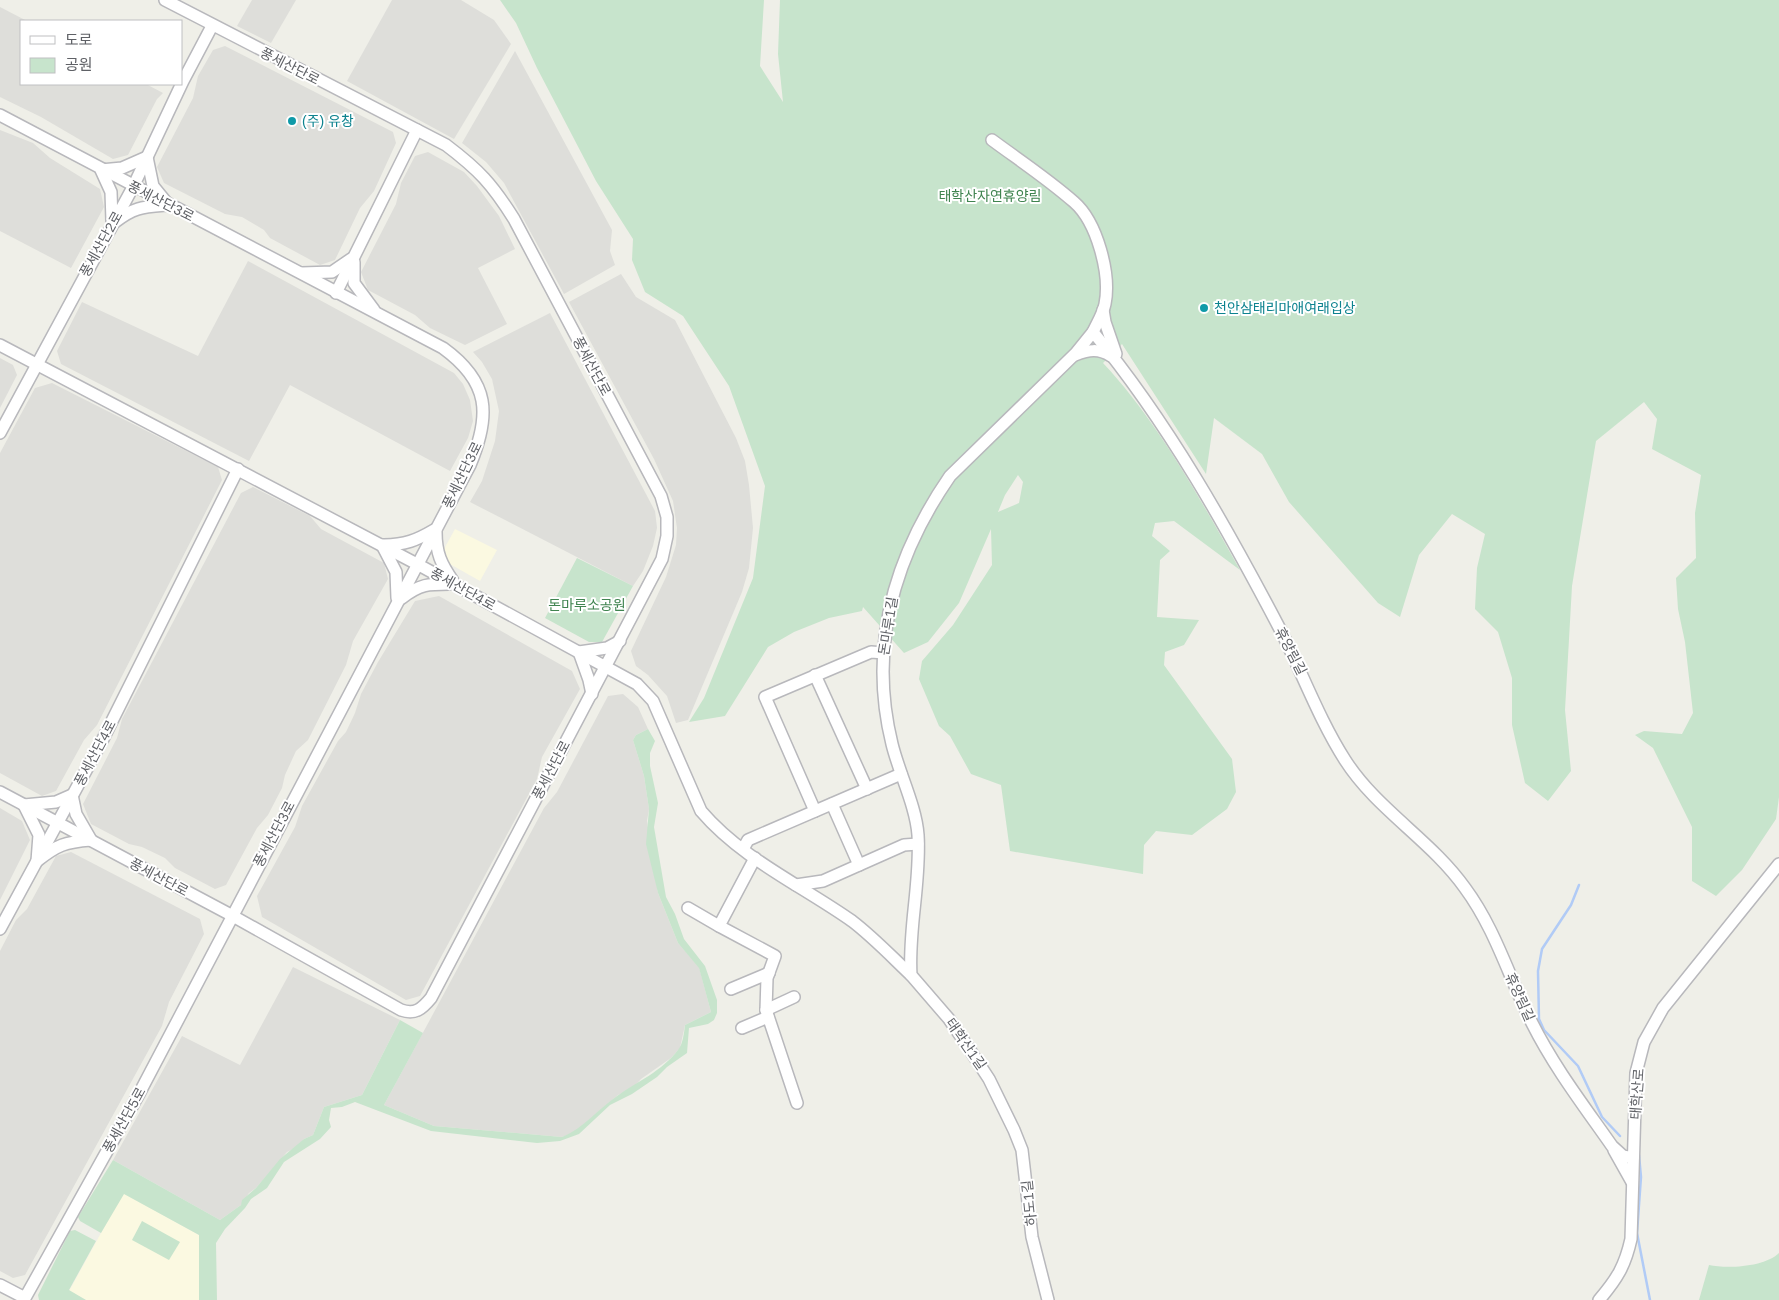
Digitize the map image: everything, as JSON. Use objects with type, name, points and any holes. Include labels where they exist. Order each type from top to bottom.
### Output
[{"type":"street","name":"풍세산단로","points":[[0,792],[231,916],[400,1010],[416,1012],[431,998],[607,667],[662,559],[667,536],[667,517],[661,496],[514,219],[497,192],[468,162],[446,145],[212,26],[165,0]]},
{"type":"street","name":"풍세산단2로","points":[[0,433],[133,187],[212,26]]},
{"type":"street","name":"풍세산단3로","points":[[0,115],[133,187],[443,348],[458,359],[478,383],[483,402],[484,420],[481,438],[470,465],[231,916]]},
{"type":"street","points":[[336,293],[417,130]]},
{"type":"street","points":[[992,140],[1076,203],[1100,245],[1107,279],[1103,308],[1093,332]]},
{"type":"street","points":[[111,225],[111,192],[101,170],[122,168],[147,157],[153,186],[169,205]]},
{"type":"street","points":[[111,225],[130,210],[169,205]]},
{"type":"street","points":[[298,273],[332,272],[354,256]]},
{"type":"street","points":[[354,256],[354,283],[360,294],[378,314]]},
{"type":"street","points":[[1103,308],[1110,343],[1123,370]]},
{"type":"street","name":"돈마루1길","points":[[911,975],[918,834],[883,704],[884,653],[897,578],[918,528],[950,476],[1073,356],[1093,332]]},
{"type":"street","name":"휴양림길","points":[[1093,332],[1163,425],[1212,503],[1280,630],[1325,724],[1345,760],[1362,784],[1426,844],[1464,887],[1490,925],[1528,1016],[1554,1062],[1610,1144],[1622,1156],[1633,1158]]},
{"type":"street","name":"풍세산단4로","points":[[0,345],[456,584],[637,684],[653,702],[701,811],[731,842],[854,923],[911,975]]},
{"type":"street","points":[[1073,356],[1088,350],[1101,350],[1114,358]]},
{"type":"street","name":"풍세산단4로","points":[[57,822],[102,741],[238,469]]},
{"type":"street","points":[[397,602],[398,585],[396,572],[382,545],[403,545],[414,542],[436,529]]},
{"type":"street","points":[[436,529],[436,547],[439,562],[456,584]]},
{"type":"street","points":[[397,602],[416,587],[429,584],[456,584]]},
{"type":"street","points":[[592,694],[579,652],[607,648],[620,641]]},
{"type":"street","points":[[815,812],[765,697],[871,652],[884,653]]},
{"type":"street","points":[[815,676],[867,789]]},
{"type":"street","points":[[743,849],[748,840],[901,774]]},
{"type":"street","points":[[72,795],[76,814],[91,840],[61,844],[37,861],[39,835],[24,805],[56,802],[72,795]]},
{"type":"street","points":[[832,804],[859,865]]},
{"type":"street","points":[[0,929],[57,822]]},
{"type":"street","points":[[796,885],[823,882],[904,845],[918,844]]},
{"type":"street","points":[[719,926],[755,858]]},
{"type":"street","name":"태학산로","points":[[1598,1300],[1615,1281],[1626,1262],[1631,1238],[1636,1073],[1644,1042],[1663,1008],[1779,864]]},
{"type":"street","points":[[823,882],[821,887],[824,903]]},
{"type":"street","points":[[688,908],[775,956],[769,973],[767,1013],[797,1103]]},
{"type":"street","name":"풍세산단5로","points":[[0,1285],[27,1299],[140,1092],[231,916]]},
{"type":"street","points":[[884,949],[901,953],[907,950],[912,938]]},
{"type":"street","points":[[731,989],[769,973]]},
{"type":"street","name":"태학산1길","points":[[911,975],[949,1020],[966,1044],[989,1079],[1004,1109]]},
{"type":"street","points":[[742,1028],[794,997]]},
{"type":"street","name":"하도1길","points":[[1004,1109],[1022,1150],[1032,1236],[1048,1300]]},
{"type":"street","points":[[1610,1144],[1619,1146],[1634,1137]]},
{"type":"street","points":[[1610,1144],[1632,1183]]},
{"type":"shaded area","points":[[252,0],[296,0],[271,43],[237,26]]},
{"type":"shaded area","points":[[392,0],[461,0],[494,20],[511,44],[454,139],[347,81]]},
{"type":"shaded area","points":[[0,7],[25,20],[20,20],[20,85],[148,85],[163,93],[157,99],[128,155],[113,159],[41,117],[0,97]]},
{"type":"shaded area","points":[[225,46],[393,132],[396,143],[374,191],[360,208],[335,260],[320,265],[270,238],[264,230],[242,217],[225,214],[164,183],[157,167],[193,98],[198,76],[213,50]]},
{"type":"shaded area","points":[[515,51],[612,230],[610,251],[615,265],[564,294],[504,183],[486,162],[462,143]]},
{"type":"shaded area","points":[[0,130],[33,143],[50,158],[100,189],[104,207],[71,268],[0,231]]},
{"type":"shaded area","points":[[428,152],[464,172],[477,186],[499,216],[515,249],[478,268],[507,324],[465,345],[430,328],[415,315],[368,290],[361,272],[396,204],[401,183],[415,156]]},
{"type":"shaded area","points":[[248,261],[454,373],[463,384],[470,400],[473,421],[468,438],[450,471],[290,385],[249,461],[61,364],[57,351],[82,302],[198,356]]},
{"type":"shaded area","points":[[621,274],[636,297],[675,320],[736,438],[745,461],[749,485],[753,528],[749,568],[742,592],[688,720],[676,723],[667,696],[648,675],[636,666],[631,651],[666,577],[676,545],[677,528],[673,501],[654,459],[569,302]]},
{"type":"shaded area","points":[[550,313],[655,511],[657,528],[653,546],[643,571],[633,586],[470,502],[482,481],[495,441],[499,411],[492,379],[482,362],[473,352]]},
{"type":"shaded area","points":[[0,358],[13,365],[17,375],[0,408]]},
{"type":"shaded area","points":[[52,383],[218,467],[222,480],[97,725],[84,740],[56,791],[42,796],[0,773],[0,453],[35,388]]},
{"type":"shaded area","points":[[253,487],[310,516],[321,529],[384,563],[388,579],[353,641],[346,665],[308,740],[296,751],[285,775],[282,788],[268,815],[257,828],[226,885],[215,889],[175,868],[165,858],[142,847],[129,844],[91,824],[83,804],[117,738],[122,719],[241,493]]},
{"type":"shaded area","points":[[455,529],[497,550],[480,581],[448,563],[444,549]]},
{"type":"shaded area","points":[[439,596],[572,671],[580,689],[542,757],[537,779],[420,996],[406,1000],[262,917],[257,896],[295,827],[302,806],[338,741],[346,732],[361,694],[378,662],[415,601]]},
{"type":"shaded area","points":[[623,694],[638,707],[648,729],[636,735],[633,740],[644,776],[649,809],[647,821],[658,893],[678,943],[699,967],[711,1012],[685,1025],[680,1048],[671,1058],[641,1079],[633,1088],[618,1095],[575,1132],[562,1137],[434,1126],[384,1105],[544,808],[557,792],[608,696]]},
{"type":"shaded area","points":[[0,808],[22,821],[30,840],[0,900]]},
{"type":"shaded area","points":[[71,852],[200,919],[204,934],[169,1002],[162,1026],[25,1275],[13,1278],[0,1271],[0,951],[16,920],[27,909],[56,856]]},
{"type":"shaded area","points":[[293,967],[400,1020],[362,1095],[324,1107],[313,1135],[304,1139],[297,1147],[287,1152],[256,1188],[249,1193],[241,1205],[220,1220],[113,1160],[182,1036],[240,1065]]},
{"type":"shaded area","points":[[123,1193],[199,1235],[199,1300],[86,1300],[69,1291]]},
{"type":"green space","name":"태학산자연휴양림","points":[[500,0],[764,0],[760,66],[783,102],[778,54],[780,0],[1779,0],[1779,797],[1776,819],[1742,870],[1716,896],[1692,881],[1692,827],[1653,748],[1635,735],[1644,731],[1682,734],[1693,713],[1685,642],[1678,609],[1676,578],[1696,558],[1695,513],[1701,475],[1652,449],[1657,419],[1644,402],[1596,441],[1572,586],[1565,710],[1571,771],[1548,801],[1525,783],[1512,725],[1512,678],[1498,632],[1475,609],[1477,568],[1485,534],[1452,514],[1419,555],[1400,617],[1378,603],[1289,502],[1262,454],[1214,418],[1206,474],[1122,344],[1103,363],[1142,410],[1178,462],[1240,570],[1174,521],[1155,523],[1152,536],[1170,551],[1160,560],[1157,617],[1199,620],[1184,645],[1165,652],[1164,665],[1232,759],[1236,792],[1227,809],[1192,835],[1156,831],[1144,845],[1143,874],[1010,851],[1001,785],[971,774],[950,736],[939,726],[919,679],[922,661],[953,625],[992,565],[991,529],[959,603],[928,642],[904,653],[863,607],[862,611],[829,618],[794,632],[768,647],[725,716],[689,722],[704,698],[753,578],[765,486],[729,386],[683,316],[645,292],[632,260],[633,239],[596,181],[537,68],[516,23]],"holes":[[[1018,475],[1023,482],[1019,503],[998,512],[1005,495]]]},
{"type":"green space","name":"돈마루소공원","points":[[577,558],[633,586],[602,642],[589,642],[545,618]]},
{"type":"green space","points":[[648,729],[655,741],[650,753],[650,766],[658,803],[654,827],[666,897],[675,914],[684,939],[705,966],[717,1000],[717,1013],[714,1020],[708,1024],[689,1028],[687,1053],[632,1094],[610,1105],[579,1134],[560,1141],[537,1143],[431,1131],[355,1102],[342,1107],[331,1108],[329,1120],[331,1127],[320,1139],[284,1162],[267,1188],[251,1199],[225,1229],[216,1243],[217,1300],[199,1300],[199,1235],[124,1194],[101,1233],[80,1221],[78,1217],[113,1160],[220,1220],[241,1205],[242,1200],[256,1188],[280,1159],[304,1139],[313,1135],[324,1107],[362,1095],[400,1020],[423,1033],[384,1105],[434,1126],[562,1137],[577,1129],[610,1101],[665,1064],[680,1048],[685,1025],[711,1012],[699,968],[678,943],[658,893],[646,844],[649,809],[644,776],[633,740],[636,735]]},
{"type":"green space","points":[[142,1221],[180,1242],[169,1260],[132,1240]]},
{"type":"green space","points":[[75,1230],[96,1241],[69,1290],[86,1300],[39,1300],[38,1295],[70,1231]]},
{"type":"green space","points":[[1779,1253],[1779,1300],[1699,1300],[1709,1265],[1726,1267],[1746,1266],[1773,1258]]},
{"type":"waterway","points":[[1579,885],[1571,905],[1542,949],[1538,971],[1539,1019],[1544,1030],[1578,1066],[1602,1117],[1620,1136]]},
{"type":"waterway","points":[[1639,1155],[1641,1177],[1637,1233],[1650,1300]]},
{"type":"place","name":"(주) 유창","points":[[292,121]]},
{"type":"place","name":"천안삼태리마애여래입상","points":[[1204,308]]}]
